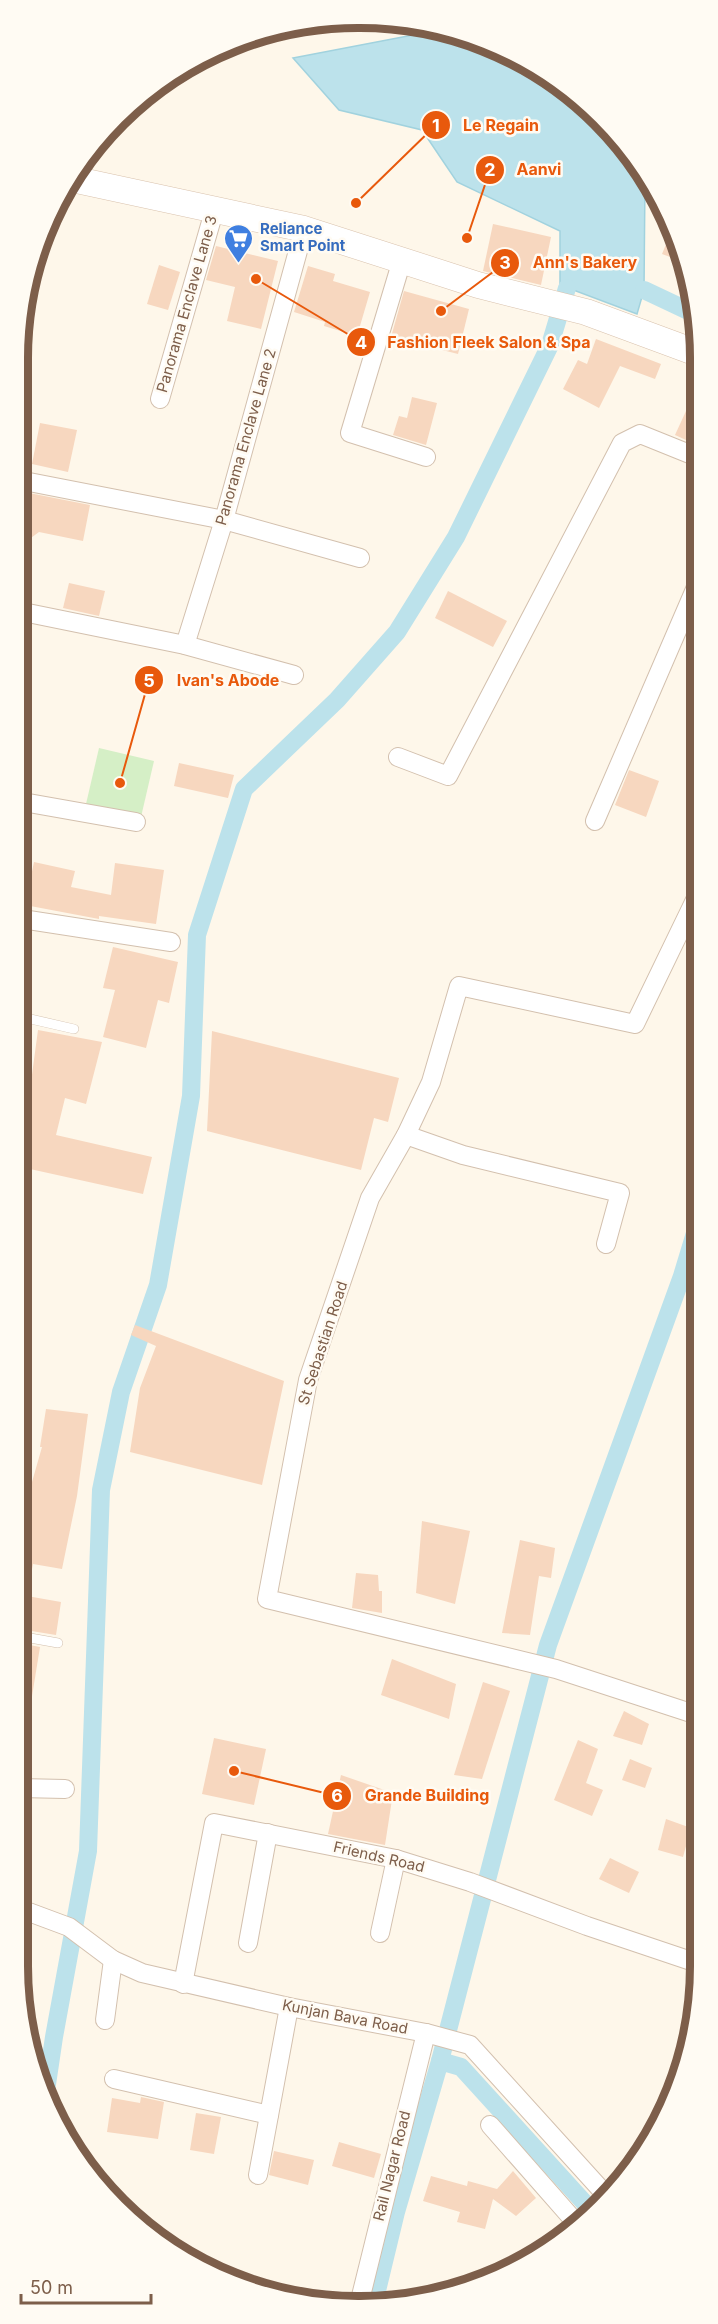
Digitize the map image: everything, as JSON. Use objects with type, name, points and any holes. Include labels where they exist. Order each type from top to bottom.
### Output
[{"type":"main road","points":[[81,181],[304,229],[478,285],[585,312],[690,350]]},
{"type":"street","name":"Panorama Enclave Lane 3","points":[[160,399],[215,208]]},
{"type":"street","name":"Panorama Enclave Lane 2","points":[[185,645],[224,520],[304,229]]},
{"type":"street","points":[[402,260],[350,433],[426,457]]},
{"type":"street","points":[[398,756],[448,776],[622,443],[640,434],[690,454]]},
{"type":"street","points":[[28,482],[224,520],[360,558]]},
{"type":"street","points":[[28,613],[185,645],[294,675]]},
{"type":"street","points":[[596,821],[690,620]]},
{"type":"street","points":[[28,803],[136,822]]},
{"type":"street","name":"St Sebastian Road","points":[[690,910],[635,1024],[459,986],[431,1082],[406,1135],[370,1198],[308,1380],[267,1599],[545,1667],[690,1713]]},
{"type":"street","points":[[28,920],[171,942]]},
{"type":"street","points":[[406,1135],[463,1155],[620,1193],[606,1244]]},
{"type":"street","points":[[28,1788],[65,1789]]},
{"type":"street","name":"Friends Road","points":[[183,1984],[214,1823],[396,1859],[503,1893],[587,1926],[690,1961]]},
{"type":"street","points":[[248,1943],[268,1833]]},
{"type":"street","points":[[380,1933],[396,1859]]},
{"type":"street","name":"Kunjan Bava Road","points":[[28,1911],[69,1927],[113,1960],[142,1973],[289,2007],[426,2033],[470,2045],[601,2190]]},
{"type":"street","points":[[105,2020],[113,1960]]},
{"type":"street","points":[[258,2175],[289,2007]]},
{"type":"street","name":"Rail Nagar Road","points":[[361,2296],[426,2033]]},
{"type":"street","points":[[114,2079],[269,2115]]},
{"type":"street","points":[[490,2125],[571,2218]]},
{"type":"lane","points":[[28,1018],[74,1029]]},
{"type":"lane","points":[[28,1638],[58,1643]]},
{"type":"green space","points":[[99,748],[154,761],[141,817],[86,804]]},
{"type":"water","points":[[418,34],[465,46],[505,63],[543,84],[593,125],[634,175],[645,194],[644,290],[637,314],[560,285],[560,231],[457,182],[422,130],[339,110],[293,58]]},
{"type":"building","points":[[493,224],[551,237],[541,285],[483,271]]},
{"type":"building","points":[[667,241],[674,258],[662,254]]},
{"type":"building","points":[[216,246],[278,261],[261,329],[227,321],[235,287],[206,280]]},
{"type":"building","points":[[159,265],[180,272],[168,310],[147,304]]},
{"type":"building","points":[[308,266],[335,274],[333,281],[370,292],[357,336],[324,326],[325,322],[294,312]]},
{"type":"building","points":[[404,291],[469,309],[458,354],[391,337]]},
{"type":"building","points":[[596,339],[661,364],[655,379],[620,366],[599,408],[563,389],[578,360],[587,364]]},
{"type":"building","points":[[412,397],[437,403],[426,445],[393,435],[399,416],[407,418]]},
{"type":"building","points":[[690,402],[690,442],[675,435]]},
{"type":"building","points":[[40,423],[77,430],[68,472],[32,464]]},
{"type":"building","points":[[28,493],[90,505],[83,541],[39,532],[28,540]]},
{"type":"building","points":[[69,583],[105,591],[99,616],[63,608]]},
{"type":"building","points":[[448,591],[507,621],[493,647],[435,618]]},
{"type":"building","points":[[179,763],[234,775],[228,798],[174,786]]},
{"type":"building","points":[[629,770],[659,781],[646,817],[615,805]]},
{"type":"building","points":[[34,862],[75,871],[71,887],[111,895],[115,863],[164,870],[156,924],[99,916],[99,919],[28,906],[28,891]]},
{"type":"building","points":[[113,947],[178,962],[169,1003],[158,1000],[146,1048],[103,1037],[115,990],[103,988]]},
{"type":"building","points":[[38,1030],[102,1042],[86,1104],[65,1098],[56,1135],[152,1157],[143,1194],[28,1169],[29,1097]]},
{"type":"building","points":[[212,1031],[399,1078],[388,1122],[374,1118],[361,1170],[207,1131]]},
{"type":"building","points":[[135,1325],[284,1381],[262,1485],[130,1452],[140,1388],[156,1346],[131,1335]]},
{"type":"building","points":[[46,1409],[88,1414],[77,1496],[62,1569],[33,1564],[28,1591],[28,1496],[42,1447],[40,1447]]},
{"type":"building","points":[[422,1521],[470,1531],[455,1604],[416,1593]]},
{"type":"building","points":[[520,1540],[555,1548],[551,1578],[539,1576],[530,1635],[502,1633]]},
{"type":"building","points":[[356,1573],[378,1575],[379,1591],[382,1591],[382,1613],[352,1608]]},
{"type":"building","points":[[28,1596],[61,1602],[56,1635],[28,1630]]},
{"type":"building","points":[[28,1645],[40,1647],[28,1721]]},
{"type":"building","points":[[392,1659],[456,1684],[449,1719],[381,1695]]},
{"type":"building","points":[[483,1682],[510,1691],[482,1779],[454,1775]]},
{"type":"building","points":[[624,1711],[649,1724],[642,1745],[613,1736]]},
{"type":"building","points":[[214,1738],[266,1749],[254,1805],[202,1794]]},
{"type":"building","points":[[578,1740],[598,1749],[586,1783],[603,1790],[592,1816],[554,1800]]},
{"type":"building","points":[[630,1759],[652,1768],[645,1788],[622,1780]]},
{"type":"building","points":[[341,1775],[393,1793],[385,1845],[328,1834]]},
{"type":"building","points":[[666,1819],[690,1828],[683,1857],[658,1850]]},
{"type":"building","points":[[610,1858],[639,1872],[629,1893],[599,1879]]},
{"type":"building","points":[[141,2097],[164,2102],[158,2139],[107,2132],[112,2098],[140,2103]]},
{"type":"building","points":[[196,2113],[221,2117],[214,2154],[190,2150]]},
{"type":"building","points":[[339,2142],[381,2154],[374,2178],[332,2166]]},
{"type":"building","points":[[274,2151],[314,2160],[308,2185],[269,2175]]},
{"type":"building","points":[[513,2171],[536,2198],[516,2216],[493,2199],[485,2229],[457,2222],[460,2212],[423,2201],[431,2176],[467,2186],[468,2181],[497,2189]]},
{"type":"waterway","points":[[48,2076],[88,1851],[101,1490],[121,1392],[158,1285],[191,1096],[197,935],[244,789],[337,700],[397,632],[456,537],[550,345],[567,288]]},
{"type":"waterway","points":[[644,290],[686,310]]},
{"type":"waterway","points":[[376,2295],[396,2212],[440,2061],[548,1645],[690,1250]]},
{"type":"waterway","points":[[440,2061],[461,2067],[586,2205]]},
{"type":"place","name":"Le Regain","points":[[356,203]]},
{"type":"place","name":"Aanvi","points":[[467,238]]},
{"type":"place","name":"Reliance Smart Point","points":[[239,264]]},
{"type":"place","name":"Fashion Fleek Salon & Spa","points":[[256,279]]},
{"type":"place","name":"Ann's Bakery","points":[[441,311]]},
{"type":"place","name":"Ivan's Abode","points":[[120,783]]},
{"type":"place","name":"Grande Building","points":[[234,1771]]}]
